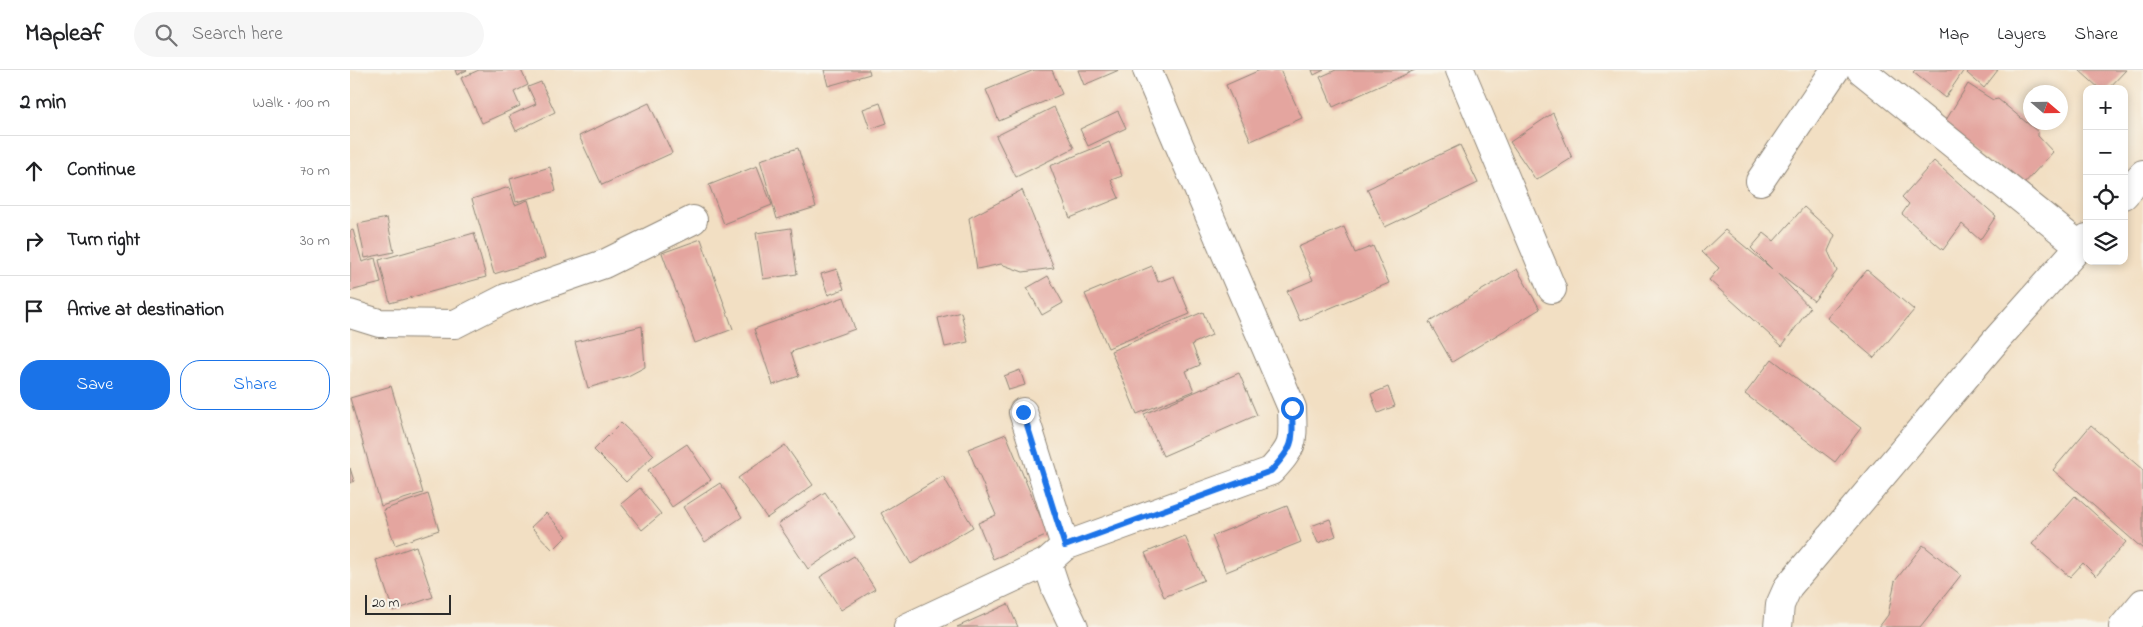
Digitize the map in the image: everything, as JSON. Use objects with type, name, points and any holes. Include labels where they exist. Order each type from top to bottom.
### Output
[{"type":"street","points":[[908,627],[1056,554],[1271,471],[1290,451],[1293,433],[1292,408],[1147,70]]},
{"type":"street","points":[[1460,70],[1552,289]]},
{"type":"street","points":[[1760,181],[1835,70]]},
{"type":"street","points":[[1778,627],[1780,605],[1788,587],[1998,338],[2083,242],[1860,70]]},
{"type":"street","points":[[2128,191],[2143,174]]},
{"type":"street","points":[[350,314],[379,323],[455,324],[506,298],[604,264],[692,220]]},
{"type":"street","points":[[1023,412],[1056,554],[1056,589],[1074,627]]},
{"type":"street","points":[[2123,627],[2143,603]]},
{"type":"building","points":[[455,70],[467,70],[457,75]]},
{"type":"building","points":[[479,70],[521,70],[528,85],[514,92],[520,106],[482,123],[461,78]]},
{"type":"building","points":[[824,70],[869,70],[870,74],[828,86]]},
{"type":"building","points":[[1034,70],[1052,70],[1062,94],[999,121],[986,90]]},
{"type":"building","points":[[1078,70],[1119,70],[1084,85]]},
{"type":"building","points":[[1260,70],[1280,70],[1302,118],[1251,141],[1226,85]]},
{"type":"building","points":[[1312,70],[1324,70],[1314,75]]},
{"type":"building","points":[[1336,70],[1415,70],[1333,107],[1320,77]]},
{"type":"building","points":[[1915,70],[1964,70],[1945,98],[1913,72]]},
{"type":"building","points":[[1970,70],[1998,70],[1984,88],[1967,73]]},
{"type":"building","points":[[2079,70],[2126,70],[2112,85],[2096,85]]},
{"type":"building","points":[[541,82],[555,112],[516,131],[509,116],[536,104],[528,87]]},
{"type":"building","points":[[1968,84],[1993,100],[1998,99],[2023,120],[2023,130],[2036,130],[2038,136],[2053,152],[2023,185],[1943,125]]},
{"type":"building","points":[[649,103],[672,153],[602,185],[579,136]]},
{"type":"building","points":[[880,103],[887,123],[870,129],[863,109]]},
{"type":"building","points":[[1054,107],[1074,148],[1016,177],[996,136]]},
{"type":"building","points":[[1118,111],[1126,128],[1088,146],[1080,129]]},
{"type":"building","points":[[1553,113],[1572,158],[1536,180],[1510,142]]},
{"type":"building","points":[[1109,142],[1122,176],[1111,180],[1119,198],[1070,218],[1050,166]]},
{"type":"building","points":[[1460,145],[1478,183],[1385,227],[1367,189]]},
{"type":"building","points":[[798,148],[816,207],[777,219],[760,160]]},
{"type":"building","points":[[1934,161],[1996,216],[1980,240],[1962,224],[1943,250],[1902,214],[1909,204],[1902,197]]},
{"type":"building","points":[[757,166],[772,205],[724,224],[709,185]]},
{"type":"building","points":[[550,167],[556,191],[516,202],[510,179]]},
{"type":"building","points":[[509,187],[515,205],[528,200],[545,258],[494,274],[472,199]]},
{"type":"building","points":[[1022,190],[1054,268],[1023,272],[1001,264],[977,269],[969,218]]},
{"type":"building","points":[[1804,207],[1835,235],[1828,251],[1837,271],[1814,301],[1776,272],[1810,308],[1782,346],[1709,280],[1719,268],[1702,252],[1725,230],[1772,269],[1751,248],[1764,233],[1774,241]]},
{"type":"building","points":[[387,218],[394,252],[365,258],[358,224]]},
{"type":"building","points":[[1344,227],[1355,253],[1373,246],[1389,283],[1300,321],[1287,291],[1313,280],[1298,247]]},
{"type":"building","points":[[791,228],[797,274],[763,279],[756,233]]},
{"type":"building","points":[[353,230],[362,262],[375,258],[381,283],[350,291],[350,231]]},
{"type":"building","points":[[474,233],[486,277],[390,303],[379,260]]},
{"type":"building","points":[[701,239],[733,329],[695,343],[662,253]]},
{"type":"building","points":[[1152,266],[1158,282],[1174,276],[1190,314],[1108,348],[1085,294]]},
{"type":"building","points":[[837,269],[844,289],[828,295],[821,274]]},
{"type":"building","points":[[1517,269],[1540,309],[1452,362],[1429,322]]},
{"type":"building","points":[[1867,270],[1914,310],[1874,358],[1827,318]]},
{"type":"building","points":[[1048,276],[1063,303],[1042,315],[1027,288]]},
{"type":"building","points":[[844,297],[855,329],[791,352],[799,376],[773,385],[754,329]]},
{"type":"building","points":[[961,312],[968,342],[945,347],[938,318]]},
{"type":"building","points":[[1203,312],[1212,335],[1192,344],[1200,365],[1186,371],[1194,391],[1137,414],[1111,351]]},
{"type":"building","points":[[642,326],[645,367],[628,376],[588,388],[575,342]]},
{"type":"building","points":[[1772,359],[1861,428],[1835,462],[1745,394]]},
{"type":"building","points":[[1020,370],[1025,385],[1009,390],[1004,376]]},
{"type":"building","points":[[1239,373],[1257,415],[1163,456],[1144,414]]},
{"type":"building","points":[[391,386],[423,493],[381,506],[350,398]]},
{"type":"building","points":[[1388,387],[1395,406],[1378,413],[1371,394]]},
{"type":"building","points":[[621,423],[654,455],[626,482],[594,450]]},
{"type":"building","points":[[2091,425],[2143,470],[2143,549],[2053,470]]},
{"type":"building","points":[[1006,434],[1048,535],[993,559],[978,523],[996,515],[968,449]]},
{"type":"building","points":[[687,444],[711,480],[672,507],[648,470]]},
{"type":"building","points":[[785,445],[813,485],[767,518],[738,478]]},
{"type":"building","points":[[350,468],[354,481],[350,483]]},
{"type":"building","points":[[943,476],[973,527],[911,564],[881,513]]},
{"type":"building","points":[[720,483],[742,517],[705,542],[683,507]]},
{"type":"building","points":[[640,488],[661,514],[642,530],[621,504]]},
{"type":"building","points":[[825,492],[855,537],[808,569],[778,524]]},
{"type":"building","points":[[428,494],[439,530],[395,545],[383,510]]},
{"type":"building","points":[[2075,496],[2126,542],[2096,576],[2083,563],[2070,577],[2032,544]]},
{"type":"building","points":[[1287,506],[1301,542],[1226,572],[1212,536]]},
{"type":"building","points":[[546,513],[567,536],[553,550],[531,527]]},
{"type":"building","points":[[1330,519],[1336,536],[1318,543],[1311,526]]},
{"type":"building","points":[[1185,536],[1204,580],[1164,597],[1145,553]]},
{"type":"building","points":[[1923,545],[1961,575],[1920,627],[1879,627],[1888,615],[1895,581]]},
{"type":"building","points":[[416,546],[433,597],[393,611],[376,560]]},
{"type":"building","points":[[854,556],[875,589],[841,610],[820,577]]},
{"type":"building","points":[[1008,604],[1018,627],[957,627]]},
{"type":"route","points":[[1023,412],[1065,546],[1271,471],[1290,451],[1293,433],[1292,408]]}]
